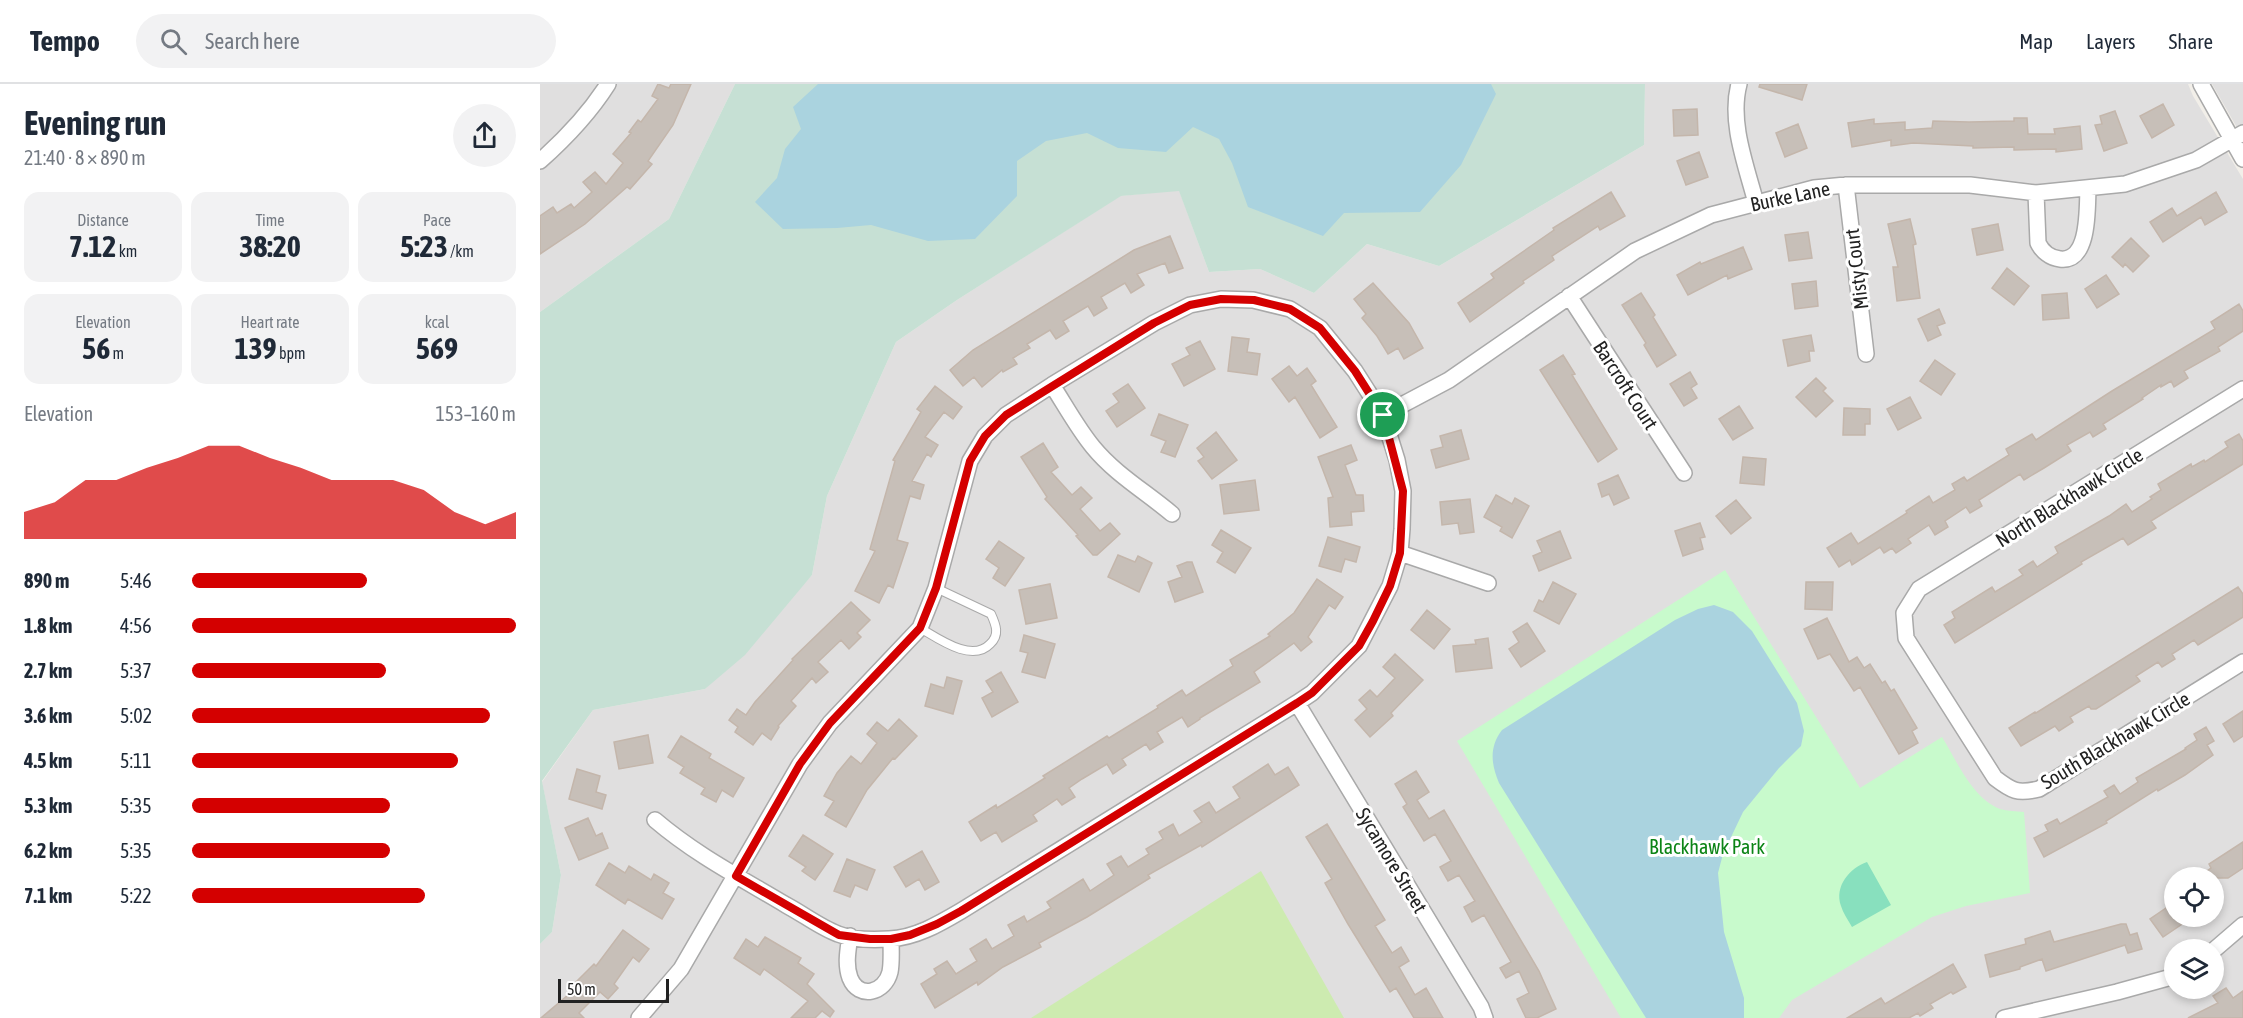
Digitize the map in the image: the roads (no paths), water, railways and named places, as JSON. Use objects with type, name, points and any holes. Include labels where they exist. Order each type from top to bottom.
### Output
[{"type":"street","points":[[540,160],[560,144],[588,113],[608,84]]},
{"type":"street","points":[[1738,84],[1736,125],[1755,202]]},
{"type":"street","points":[[2201,84],[2237,137],[2243,159]]},
{"type":"street","name":"Burke Lane","points":[[1383,415],[1449,380],[1635,250],[1711,215],[1814,188],[1846,185],[1970,185],[2037,193],[2125,184],[2196,160],[2237,137]]},
{"type":"street","name":"Misty Court","points":[[1846,185],[1866,354]]},
{"type":"street","points":[[2037,193],[2038,243],[2048,254],[2061,259],[2073,256],[2081,246],[2085,230],[2088,189]]},
{"type":"street","name":"Barcroft Court","points":[[1569,296],[1684,473]]},
{"type":"street","points":[[639,1018],[681,969],[736,876],[800,764],[830,723],[920,628],[936,588],[970,461],[985,436],[1006,415],[1154,323],[1190,305],[1221,299],[1254,300],[1290,309],[1320,328],[1355,371],[1383,415],[1403,491],[1400,553],[1390,586],[1359,646],[1312,693],[1297,703],[961,911],[910,935],[891,939],[839,935],[736,876],[714,864],[681,842],[656,820]]},
{"type":"street","points":[[1052,385],[1093,447],[1117,471],[1172,514]]},
{"type":"street","name":"North Blackhawk Circle","points":[[1904,613],[1919,589],[2243,389]]},
{"type":"street","points":[[1400,553],[1488,583]]},
{"type":"street","name":"South Blackhawk Circle","points":[[1904,613],[1906,638],[1995,778],[2010,789],[2023,792],[2039,789],[2243,662]]},
{"type":"street","name":"Sycamore Street","points":[[1297,703],[1481,1006],[1485,1018]]},
{"type":"street","points":[[2224,941],[2243,925]]},
{"type":"street","points":[[850,936],[847,969],[854,985],[867,992],[881,988],[886,982],[891,965],[891,939]]},
{"type":"street","points":[[2004,1018],[2164,979]]},
{"type":"lane","points":[[920,628],[943,641],[972,652],[983,651],[993,642],[998,628],[992,614],[936,588]]},
{"type":"water","points":[[818,84],[1491,84],[1496,94],[1461,165],[1420,212],[1344,213],[1323,236],[1248,207],[1232,163],[1219,139],[1193,127],[1166,152],[1118,148],[1087,133],[1046,141],[1017,161],[1017,196],[975,239],[928,241],[871,225],[783,229],[755,202],[777,178],[785,149],[801,129],[793,107]]},
{"type":"water","points":[[1714,605],[1733,612],[1752,631],[1797,703],[1804,731],[1801,746],[1779,768],[1743,812],[1723,854],[1718,873],[1724,932],[1744,998],[1744,1018],[1646,1018],[1499,783],[1494,769],[1493,749],[1502,730],[1675,620],[1698,609]]},
{"type":"park label","name":"Blackhawk Park","points":[[1707,846]]}]
